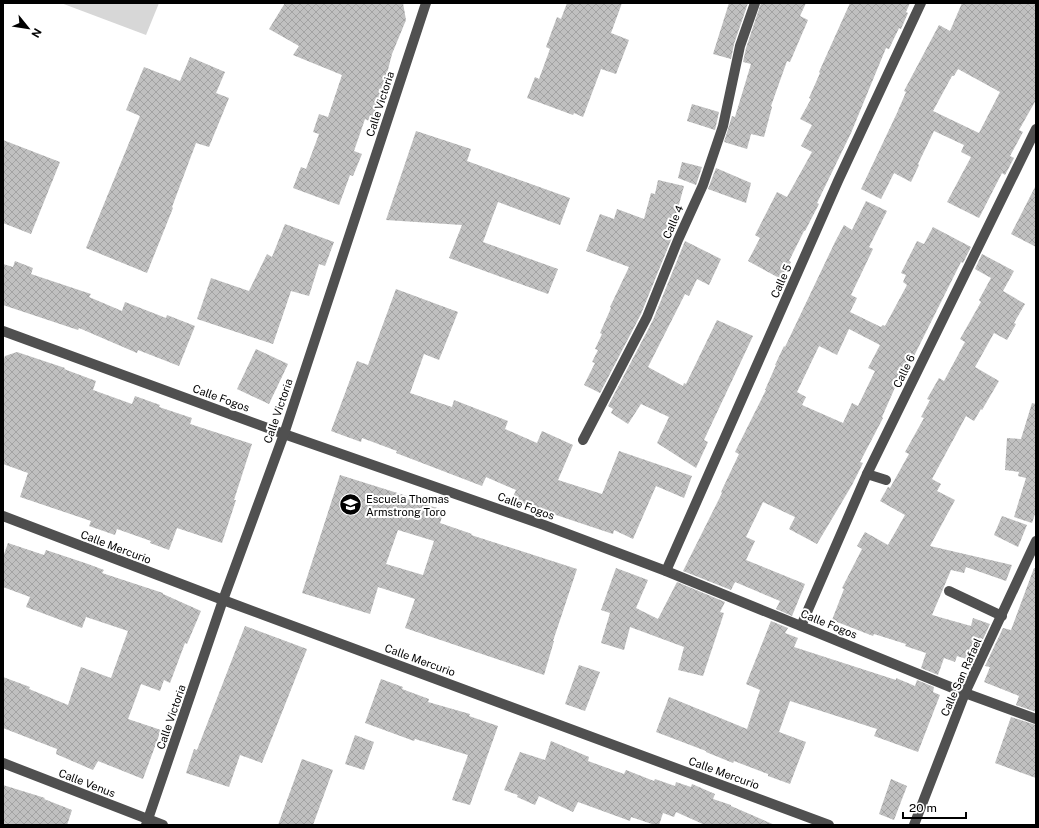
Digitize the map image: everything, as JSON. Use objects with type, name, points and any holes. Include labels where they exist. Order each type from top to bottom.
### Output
[{"type":"street","name":"Calle Victoria","points":[[147,822],[223,600],[284,434],[426,3]]},
{"type":"street","name":"Calle 4","points":[[583,440],[646,317],[703,185],[723,126],[740,46],[755,3]]},
{"type":"street","name":"Calle 5","points":[[666,570],[838,181],[921,3]]},
{"type":"street","name":"Calle 6","points":[[801,626],[867,474],[1036,129]]},
{"type":"street","name":"Calle Fogos","points":[[3,331],[284,434],[544,525],[666,570],[965,693],[1036,719]]},
{"type":"street","points":[[867,474],[886,480]]},
{"type":"street","name":"Calle Mercurio","points":[[3,516],[223,600],[829,825]]},
{"type":"street","name":"Calle San Rafael","points":[[914,825],[965,693],[1036,541]]},
{"type":"street","points":[[949,591],[1002,616]]},
{"type":"street","name":"Calle Venus","points":[[3,763],[147,822],[163,825]]},
{"type":"shaded area","points":[[61,3],[159,3],[146,35]]},
{"type":"building","points":[[285,3],[403,3],[406,20],[392,54],[381,97],[371,122],[365,119],[354,151],[362,154],[353,176],[350,175],[339,205],[293,188],[301,167],[306,169],[319,134],[313,132],[319,114],[328,117],[342,75],[293,55],[299,46],[269,29]]},
{"type":"building","points":[[567,3],[622,3],[611,33],[629,40],[616,74],[601,69],[583,117],[574,113],[573,115],[527,98],[535,77],[539,79],[550,49],[546,47],[557,17],[561,19]]},
{"type":"building","points":[[729,3],[748,3],[734,44],[731,59],[713,54]]},
{"type":"building","points":[[761,3],[806,3],[800,16],[808,20],[790,62],[787,61],[771,106],[764,137],[751,134],[747,149],[724,142],[732,116],[735,117],[751,64],[743,62],[746,48]]},
{"type":"building","points":[[850,3],[910,3],[906,12],[908,13],[901,29],[899,28],[889,49],[886,48],[851,133],[817,203],[819,204],[789,261],[791,262],[781,279],[748,261],[760,238],[755,235],[777,192],[787,197],[812,152],[801,146],[812,125],[800,119],[811,99],[809,98],[820,73],[819,72]]},
{"type":"building","points":[[962,3],[1036,3],[1036,100],[1019,130],[1023,132],[1010,156],[1014,158],[1005,175],[1002,173],[979,218],[947,202],[971,157],[961,152],[964,145],[934,131],[911,182],[894,173],[881,199],[861,189],[897,113],[906,92],[904,91],[939,25],[950,31]],"holes":[[[958,69],[1000,92],[979,133],[933,111],[952,76],[954,76]]]},
{"type":"building","points":[[190,57],[225,72],[216,93],[229,98],[209,147],[196,143],[172,207],[173,208],[147,273],[86,248],[140,116],[126,110],[144,67],[180,81]]},
{"type":"building","points":[[692,104],[719,112],[715,130],[687,121]]},
{"type":"building","points":[[416,131],[471,149],[467,161],[570,198],[560,225],[498,202],[483,242],[558,269],[548,294],[449,258],[462,225],[386,220]]},
{"type":"building","points":[[3,140],[60,162],[31,234],[3,223]]},
{"type":"building","points":[[682,162],[702,167],[696,185],[678,178]]},
{"type":"building","points":[[716,168],[751,183],[746,203],[708,189]]},
{"type":"building","points":[[658,180],[684,186],[671,234],[673,235],[641,314],[600,393],[584,385],[595,363],[592,362],[598,350],[595,349],[602,334],[600,333],[611,308],[610,307],[629,267],[586,251],[600,214],[614,219],[617,209],[644,219],[651,193],[655,194]]},
{"type":"building","points":[[1036,185],[1036,247],[1011,234]]},
{"type":"building","points":[[866,201],[887,211],[869,247],[873,249],[851,295],[857,298],[850,312],[881,327],[883,325],[885,326],[907,285],[903,282],[906,275],[901,273],[917,241],[924,244],[933,227],[971,247],[963,263],[961,262],[900,384],[897,383],[882,417],[883,418],[860,462],[863,463],[852,485],[817,544],[789,529],[795,517],[763,502],[746,537],[755,541],[746,560],[805,584],[792,616],[776,609],[780,601],[735,582],[731,590],[683,571],[722,493],[721,492],[739,454],[735,452],[766,390],[775,365],[835,242],[844,225],[852,230]],"holes":[[[849,329],[880,345],[868,368],[875,371],[858,406],[852,403],[843,423],[802,405],[806,397],[797,392],[819,346],[837,355]]]},
{"type":"building","points":[[285,224],[334,242],[325,266],[319,264],[309,296],[291,291],[273,344],[197,319],[211,278],[249,291],[267,254],[272,257]]},
{"type":"building","points":[[685,241],[721,259],[709,285],[697,279],[689,296],[685,294],[648,367],[683,386],[684,383],[686,384],[717,320],[753,336],[704,440],[708,442],[696,468],[657,443],[669,417],[641,404],[628,424],[611,413],[613,409],[608,406],[653,320]]},
{"type":"building","points":[[982,254],[1014,271],[1003,291],[1025,304],[1014,323],[1016,324],[1007,340],[994,333],[975,367],[999,381],[974,421],[966,416],[932,479],[941,484],[937,491],[955,500],[930,546],[1012,565],[1006,581],[966,567],[964,573],[951,570],[932,615],[971,626],[973,618],[990,624],[973,661],[957,656],[955,662],[944,658],[938,675],[921,668],[926,653],[905,646],[906,644],[874,634],[873,636],[832,620],[844,589],[842,588],[862,549],[857,546],[865,532],[888,545],[905,515],[880,501],[888,487],[890,488],[909,454],[905,452],[924,418],[921,417],[930,400],[927,399],[939,378],[944,381],[965,342],[960,339],[981,302],[979,300],[991,278],[975,269]]},
{"type":"building","points":[[15,261],[33,268],[31,274],[91,294],[89,297],[122,311],[125,302],[166,318],[167,315],[195,326],[179,366],[138,350],[137,353],[79,328],[78,330],[3,305],[3,264],[13,267]]},
{"type":"building","points":[[396,289],[458,312],[439,360],[424,354],[410,393],[452,407],[454,400],[508,421],[505,429],[537,443],[542,431],[573,445],[558,480],[602,494],[619,451],[692,476],[684,498],[656,486],[633,539],[614,530],[613,534],[512,499],[516,490],[486,477],[482,486],[396,453],[397,451],[362,438],[361,442],[331,431],[357,361],[368,365]]},
{"type":"building","points":[[256,349],[288,364],[269,404],[237,389]]},
{"type":"building","points":[[17,352],[65,368],[64,369],[96,381],[93,390],[132,404],[135,396],[160,405],[159,407],[192,418],[190,424],[252,444],[222,543],[177,528],[169,550],[150,543],[151,541],[117,529],[115,535],[89,526],[91,521],[20,497],[28,473],[3,464],[3,362],[5,356]]},
{"type":"building","points":[[1032,403],[1036,404],[1036,511],[1032,523],[1014,517],[1026,478],[1018,476],[1019,472],[1005,470],[1007,438],[1021,439]]},
{"type":"building","points":[[340,475],[407,496],[407,499],[444,510],[440,523],[472,534],[471,535],[577,569],[553,641],[544,675],[405,628],[415,599],[378,587],[370,614],[302,593]],"holes":[[[398,530],[434,541],[423,575],[386,564]]]},
{"type":"building","points":[[1002,516],[1027,525],[1018,547],[994,535]]},
{"type":"building","points":[[8,543],[44,555],[46,550],[88,564],[104,570],[102,573],[163,593],[201,611],[187,644],[185,643],[170,683],[164,680],[160,691],[141,684],[128,719],[161,730],[143,779],[98,761],[93,770],[56,754],[57,749],[3,728],[3,677],[30,687],[29,689],[68,705],[81,667],[111,678],[128,631],[86,617],[82,628],[26,607],[30,597],[3,587],[3,557]]},
{"type":"building","points":[[616,568],[648,580],[636,608],[658,619],[677,582],[725,602],[720,612],[724,613],[703,676],[678,670],[684,647],[630,627],[624,650],[601,643],[610,613],[601,610]]},
{"type":"building","points":[[1034,568],[1036,568],[1036,712],[1016,705],[1019,696],[984,682],[990,667],[985,666],[1003,628],[1011,630]]},
{"type":"building","points":[[771,621],[788,628],[785,633],[798,638],[794,647],[896,680],[896,678],[915,686],[917,680],[934,687],[933,692],[940,695],[918,752],[874,736],[877,729],[790,701],[779,732],[806,742],[790,784],[768,776],[768,774],[734,761],[733,763],[656,732],[669,697],[747,729],[760,690],[746,684]]},
{"type":"building","points":[[245,626],[307,649],[262,763],[240,755],[229,787],[186,773],[194,749],[197,750]]},
{"type":"building","points":[[579,665],[600,672],[585,711],[565,704]]},
{"type":"building","points":[[381,679],[429,699],[428,702],[470,714],[469,716],[498,726],[470,805],[452,800],[468,755],[415,739],[414,741],[365,723]]},
{"type":"building","points":[[1011,717],[1036,725],[1036,778],[995,763]]},
{"type":"building","points":[[355,735],[374,742],[364,770],[345,764]]},
{"type":"building","points":[[551,741],[589,757],[588,761],[624,774],[626,770],[654,781],[655,779],[675,786],[676,782],[691,787],[692,784],[715,794],[713,799],[731,805],[775,825],[705,825],[676,812],[674,817],[663,813],[659,825],[655,825],[631,817],[630,821],[578,802],[573,812],[539,796],[535,805],[517,797],[518,795],[504,790],[520,752],[545,760]]},
{"type":"building","points":[[302,759],[333,770],[313,825],[278,825]]},
{"type":"building","points":[[891,779],[907,786],[894,820],[879,814]]},
{"type":"building","points":[[3,785],[45,798],[44,799],[72,810],[67,825],[3,825]]},
{"type":"place","name":"Escuela Thomas Armstrong Toro","points":[[351,505]]}]
